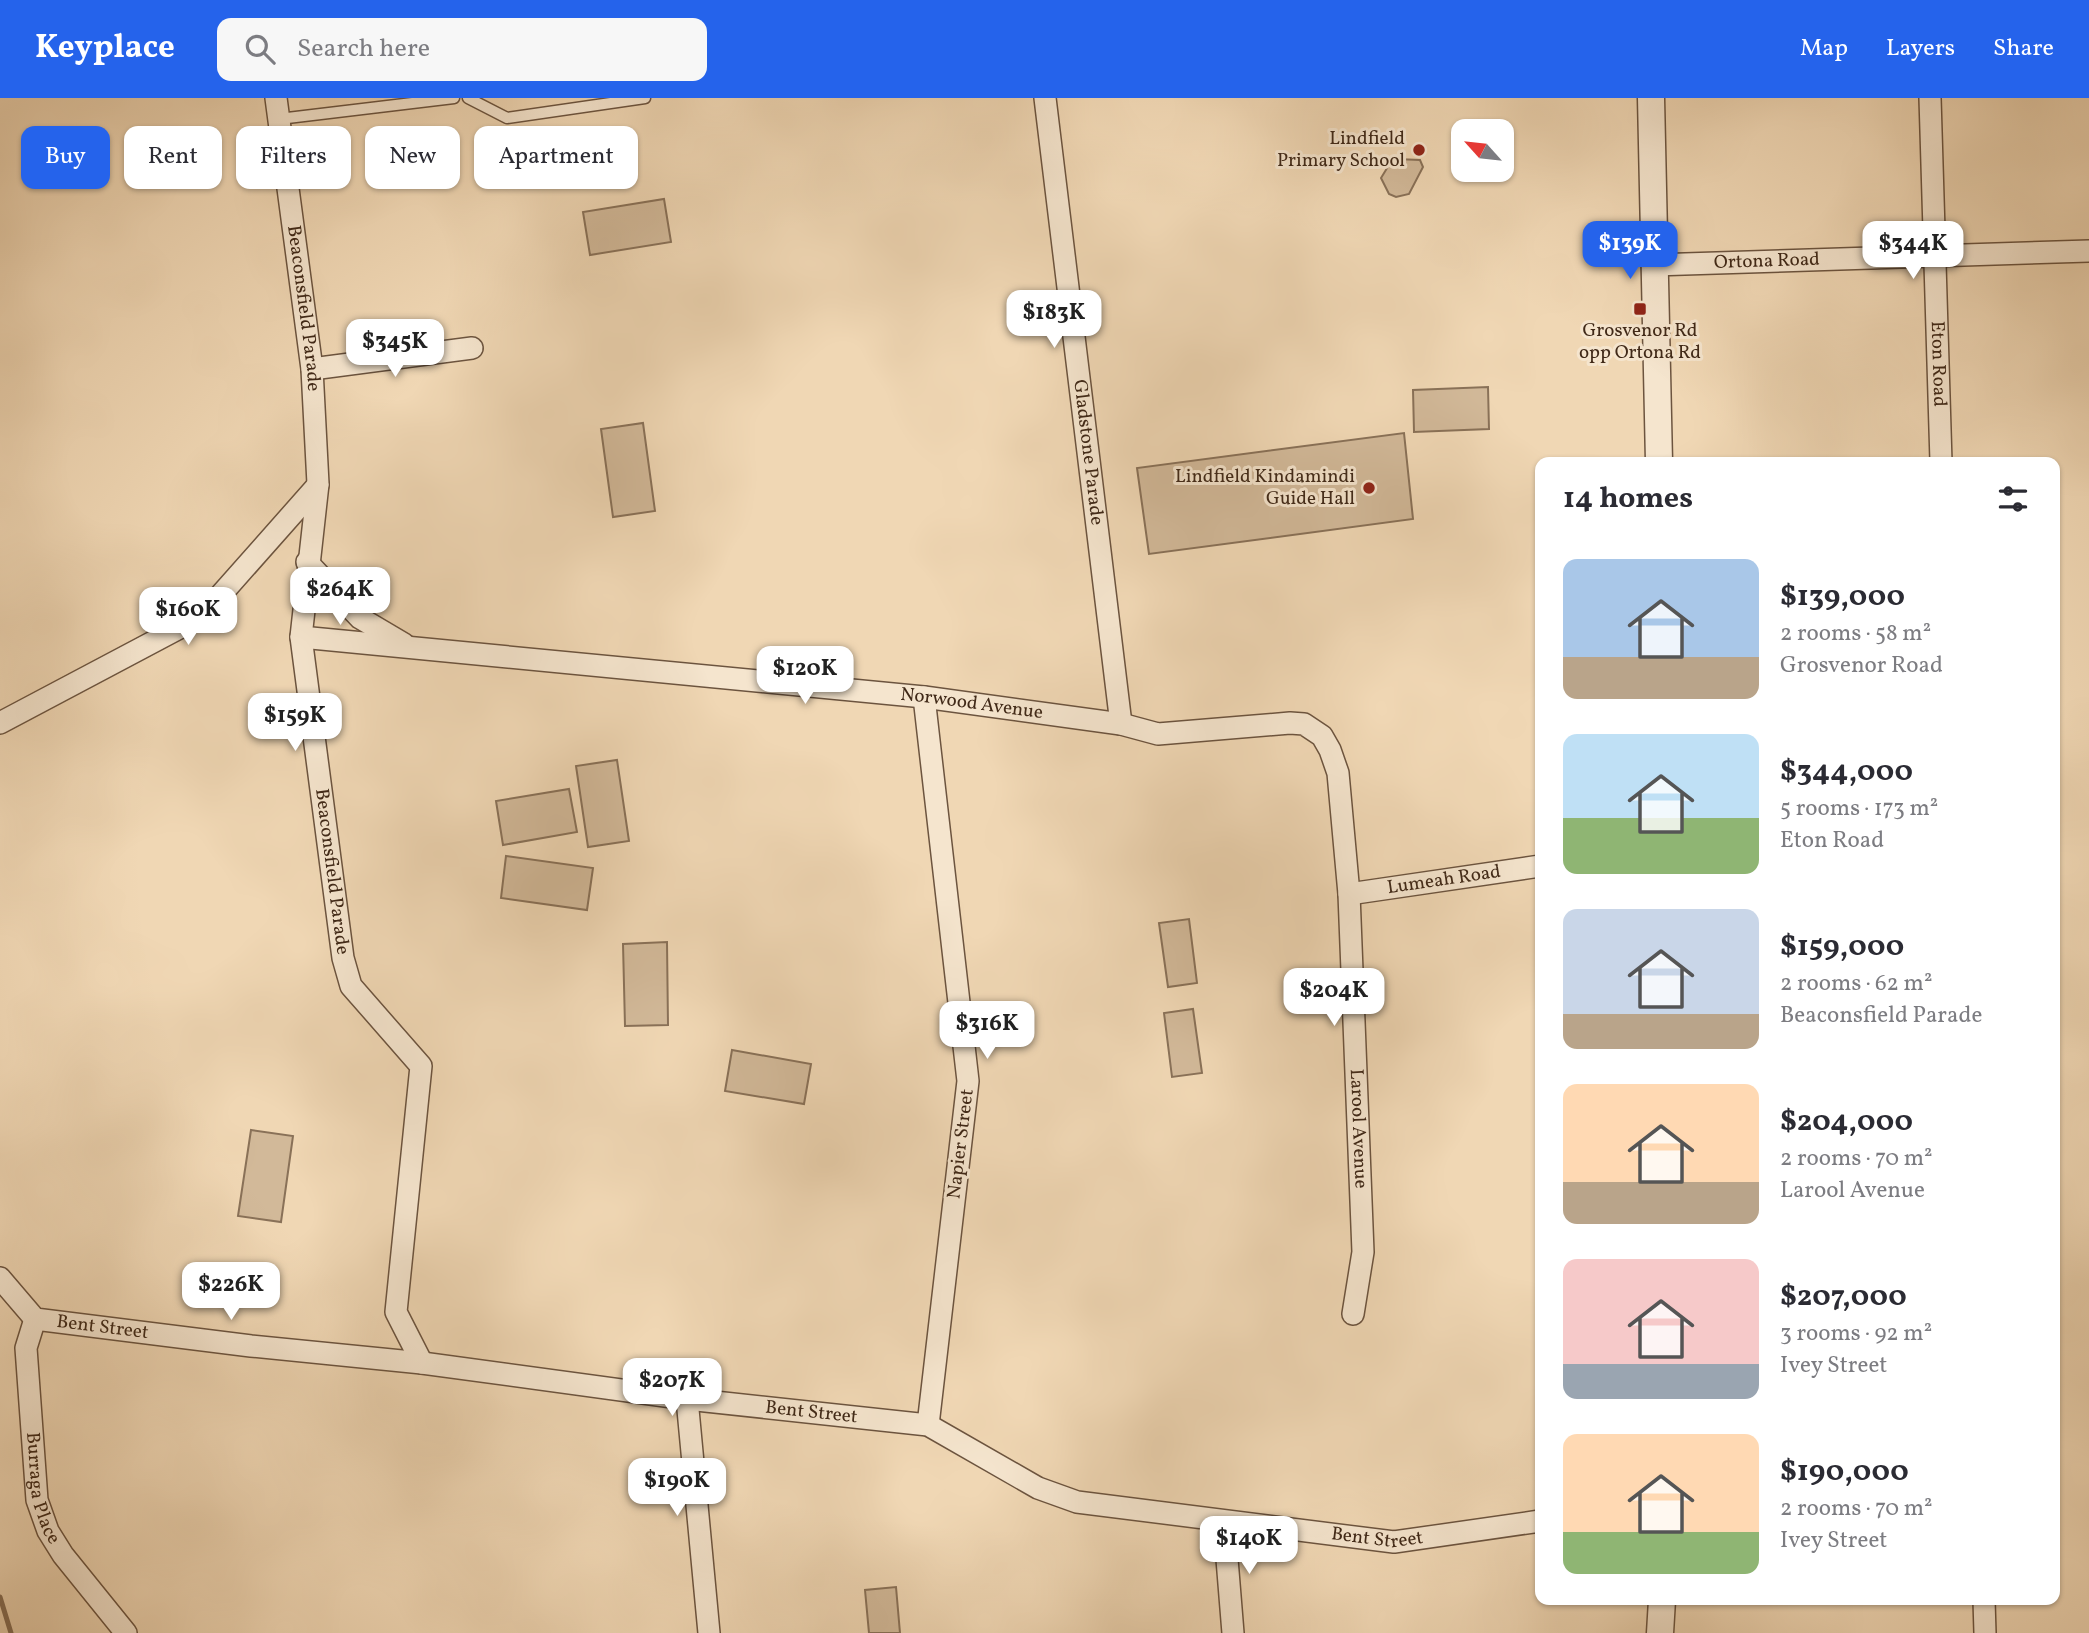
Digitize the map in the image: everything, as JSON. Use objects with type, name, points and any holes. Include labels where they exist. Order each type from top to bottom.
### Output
[{"type":"street","name":"Beaconsfield Parade","points":[[276,98],[312,369],[318,484],[307,562],[301,636],[343,958],[351,986],[421,1066],[396,1312],[422,1363]]},
{"type":"street","name":"Gladstone Parade","points":[[1045,98],[1121,724]]},
{"type":"street","points":[[1651,98],[1659,457]]},
{"type":"street","name":"Eton Road","points":[[1930,98],[1941,457]]},
{"type":"street","name":"Ortona Road","points":[[1653,265],[2089,251]]},
{"type":"street","points":[[312,369],[472,348]]},
{"type":"street","points":[[0,723],[202,616],[318,484]]},
{"type":"street","name":"Norwood Avenue","points":[[307,562],[360,618],[408,647]]},
{"type":"street","name":"Norwood Avenue","points":[[301,636],[924,697],[1121,724],[1158,734],[1290,723],[1304,724],[1322,736]]},
{"type":"street","name":"Napier Street","points":[[924,697],[968,1081],[928,1425]]},
{"type":"street","name":"Larool Avenue","points":[[1322,736],[1338,773],[1349,894],[1363,1252],[1353,1314]]},
{"type":"street","name":"Lumeah Road","points":[[1349,894],[1535,867]]},
{"type":"street","name":"Bent Street","points":[[0,1278],[35,1319],[251,1346],[422,1363],[687,1399],[928,1425],[1020,1479],[1077,1502],[1394,1542],[1535,1522]]},
{"type":"street","name":"Burraga Place","points":[[35,1319],[26,1355],[37,1500],[48,1531],[63,1555],[126,1633]]},
{"type":"street","points":[[687,1399],[709,1633]]},
{"type":"street","points":[[1224,1522],[1233,1633]]},
{"type":"street","points":[[1660,1633],[1662,1605]]},
{"type":"street","points":[[1984,1605],[1985,1633]]},
{"type":"lane","points":[[278,120],[454,98]]},
{"type":"lane","points":[[468,98],[507,118],[645,98]]},
{"type":"shaded area","points":[[1392,160],[1420,160],[1423,167],[1409,194],[1396,197],[1389,194],[1381,178]]},
{"type":"shaded area","points":[[664,199],[671,242],[590,255],[583,212]]},
{"type":"shaded area","points":[[1488,387],[1489,429],[1414,432],[1413,390]]},
{"type":"shaded area","points":[[643,423],[655,511],[613,517],[601,429]]},
{"type":"shaded area","points":[[1404,433],[1413,519],[1149,554],[1137,468]]},
{"type":"shaded area","points":[[617,760],[629,841],[588,847],[576,766]]},
{"type":"shaded area","points":[[569,789],[577,832],[503,845],[496,801]]},
{"type":"shaded area","points":[[506,856],[593,868],[587,910],[501,898]]},
{"type":"shaded area","points":[[1189,919],[1197,983],[1168,987],[1159,923]]},
{"type":"shaded area","points":[[667,942],[668,1025],[625,1026],[623,944]]},
{"type":"shaded area","points":[[1193,1009],[1202,1073],[1172,1077],[1164,1013]]},
{"type":"shaded area","points":[[732,1050],[811,1064],[804,1104],[725,1091]]},
{"type":"shaded area","points":[[251,1130],[293,1136],[281,1222],[238,1216]]},
{"type":"shaded area","points":[[896,1587],[900,1633],[869,1633],[865,1590]]},
{"type":"waterway","points":[[0,1597],[11,1633]]},
{"type":"place","name":"Lindfield Primary School","points":[[1419,150]]},
{"type":"place","name":"Grosvenor Rd opp Ortona Rd","points":[[1640,309]]},
{"type":"place","name":"Lindfield Kindamindi Guide Hall","points":[[1369,488]]}]
